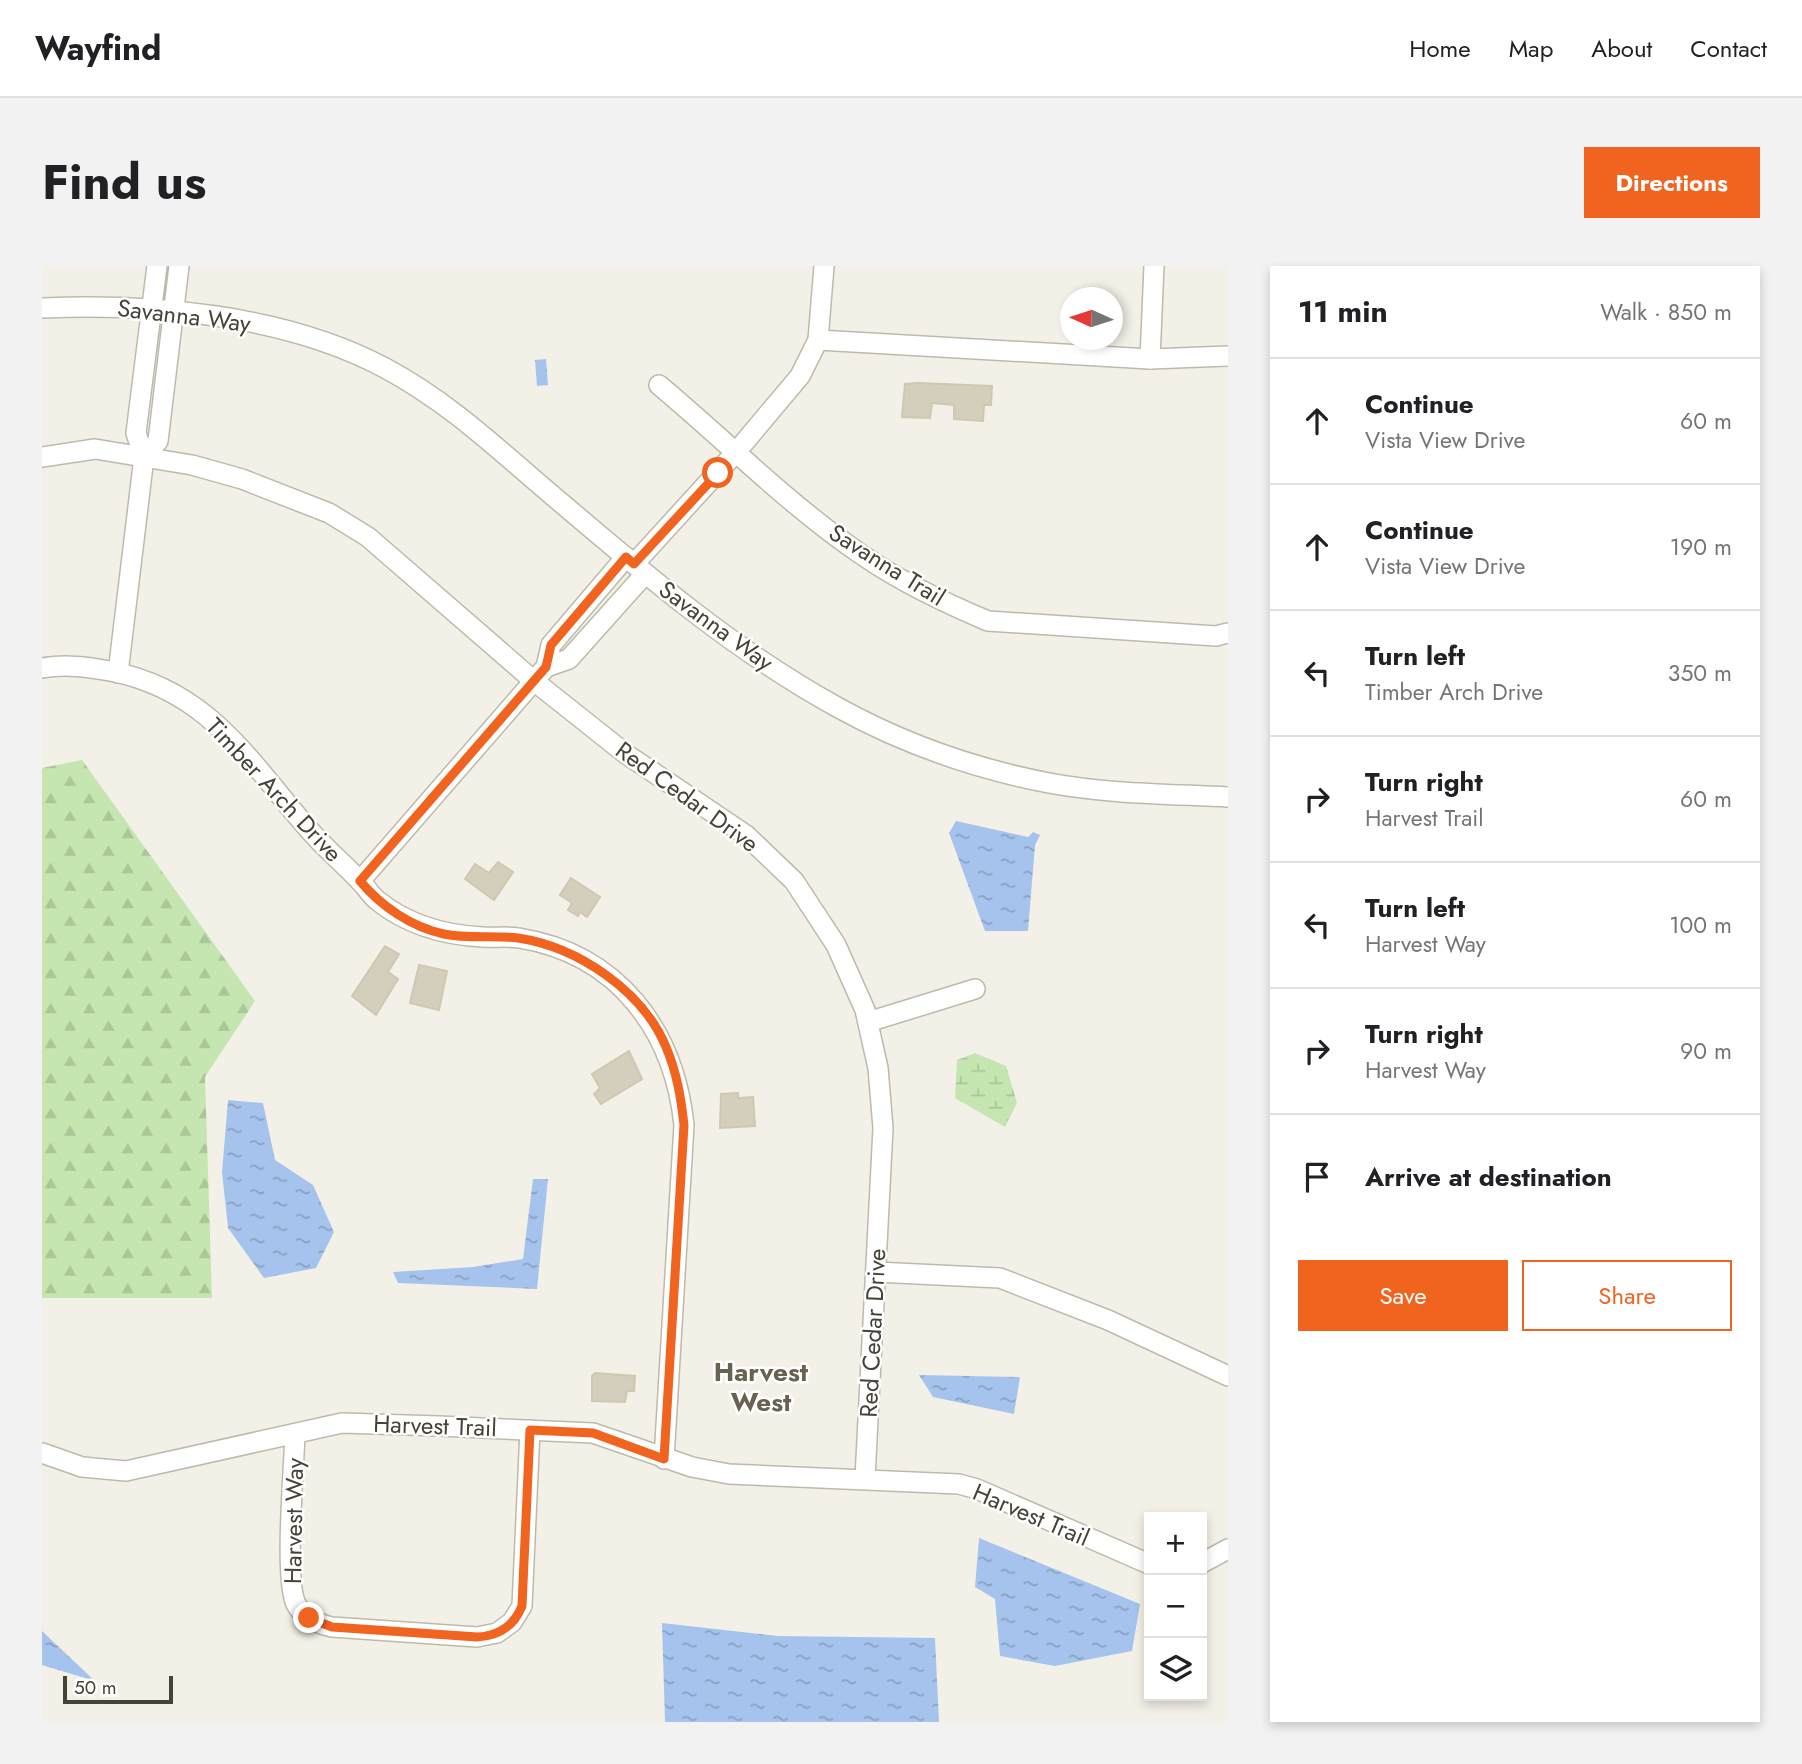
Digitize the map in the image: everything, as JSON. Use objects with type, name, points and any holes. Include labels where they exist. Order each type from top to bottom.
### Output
[{"type":"street","points":[[118,673],[144,457],[136,433],[157,266]]},
{"type":"street","points":[[144,457],[158,441],[179,266]]},
{"type":"street","points":[[360,881],[540,674],[569,659],[635,565],[800,376],[818,340],[824,266]]},
{"type":"street","points":[[1150,359],[1154,266]]},
{"type":"street","name":"Savanna Way","points":[[42,308],[95,306],[199,312],[307,336],[384,367],[459,415],[635,565],[741,649],[838,707],[911,743],[989,769],[1049,783],[1107,791],[1228,797]]},
{"type":"street","points":[[818,340],[1150,359],[1228,356]]},
{"type":"street","name":"Savanna Trail","points":[[659,385],[808,514],[864,557],[913,587],[988,621],[1216,636],[1228,633]]},
{"type":"street","name":"Red Cedar Drive","points":[[42,457],[96,449],[192,465],[242,479],[302,501],[353,526],[540,674],[625,754],[747,835],[794,881],[836,944],[868,1022],[878,1068],[883,1128],[865,1478]]},
{"type":"street","name":"Timber Arch Drive","points":[[42,668],[76,665],[118,673],[171,690],[226,733],[312,833],[377,901],[407,920],[443,934],[517,938],[556,947],[601,971],[638,1003],[665,1045],[680,1087],[684,1125],[664,1459]]},
{"type":"street","points":[[868,1022],[975,989]]},
{"type":"street","points":[[876,1272],[1000,1278],[1120,1325],[1228,1376]]},
{"type":"street","name":"Harvest Trail","points":[[42,1453],[82,1467],[126,1471],[342,1423],[593,1433],[664,1459],[729,1474],[865,1478],[959,1485],[977,1489],[1144,1562]]},
{"type":"street","name":"Harvest Way","points":[[295,1434],[291,1583],[300,1610],[315,1621],[332,1627],[477,1637],[488,1636],[504,1629],[522,1606],[530,1430]]},
{"type":"street","points":[[1207,1560],[1228,1549]]},
{"type":"green space","points":[[82,760],[255,1001],[205,1077],[212,1298],[42,1298],[42,768]]},
{"type":"green space","points":[[975,1053],[1006,1066],[1017,1103],[1005,1127],[955,1098],[957,1060]]},
{"type":"water","points":[[546,359],[548,385],[537,386],[535,360]]},
{"type":"water","points":[[956,821],[1028,837],[1033,832],[1040,835],[1035,845],[1028,931],[985,931],[949,833]]},
{"type":"water","points":[[228,1100],[263,1103],[275,1160],[313,1185],[334,1232],[316,1268],[264,1278],[228,1228],[222,1172]]},
{"type":"water","points":[[533,1179],[548,1179],[537,1289],[398,1283],[393,1272],[473,1267],[523,1259]]},
{"type":"water","points":[[919,1375],[1020,1377],[1014,1414],[933,1397]]},
{"type":"water","points":[[979,1538],[1140,1604],[1132,1651],[1055,1666],[1000,1656],[995,1599],[975,1587]]},
{"type":"water","points":[[662,1623],[778,1636],[935,1638],[939,1722],[665,1722]]},
{"type":"water","points":[[42,1631],[95,1681],[42,1665]]},
{"type":"building","points":[[905,384],[992,386],[991,405],[984,405],[983,421],[954,419],[954,405],[932,403],[930,418],[902,417]]},
{"type":"building","points":[[498,862],[513,872],[494,900],[465,879],[475,864],[489,873]]},
{"type":"building","points":[[571,878],[600,897],[587,917],[580,912],[578,916],[568,910],[572,903],[560,895]]},
{"type":"building","points":[[385,946],[399,954],[388,972],[398,979],[376,1015],[352,996]]},
{"type":"building","points":[[419,965],[447,971],[439,1010],[410,1003]]},
{"type":"building","points":[[629,1051],[642,1079],[601,1104],[594,1094],[600,1088],[592,1074]]},
{"type":"building","points":[[738,1093],[738,1098],[753,1097],[755,1126],[720,1128],[721,1094]]},
{"type":"building","points":[[595,1373],[635,1376],[634,1391],[627,1391],[625,1402],[592,1401],[592,1376]]},
{"type":"district","name":"Harvest West","points":[[761,1387]]},
{"type":"route","points":[[309,1618],[332,1627],[477,1637],[497,1633],[512,1622],[522,1606],[530,1430],[593,1433],[664,1459],[684,1125],[680,1087],[665,1045],[638,1003],[601,971],[556,947],[517,938],[443,934],[407,920],[377,901],[360,881],[546,667],[551,645],[626,557],[634,564],[718,473]]}]
